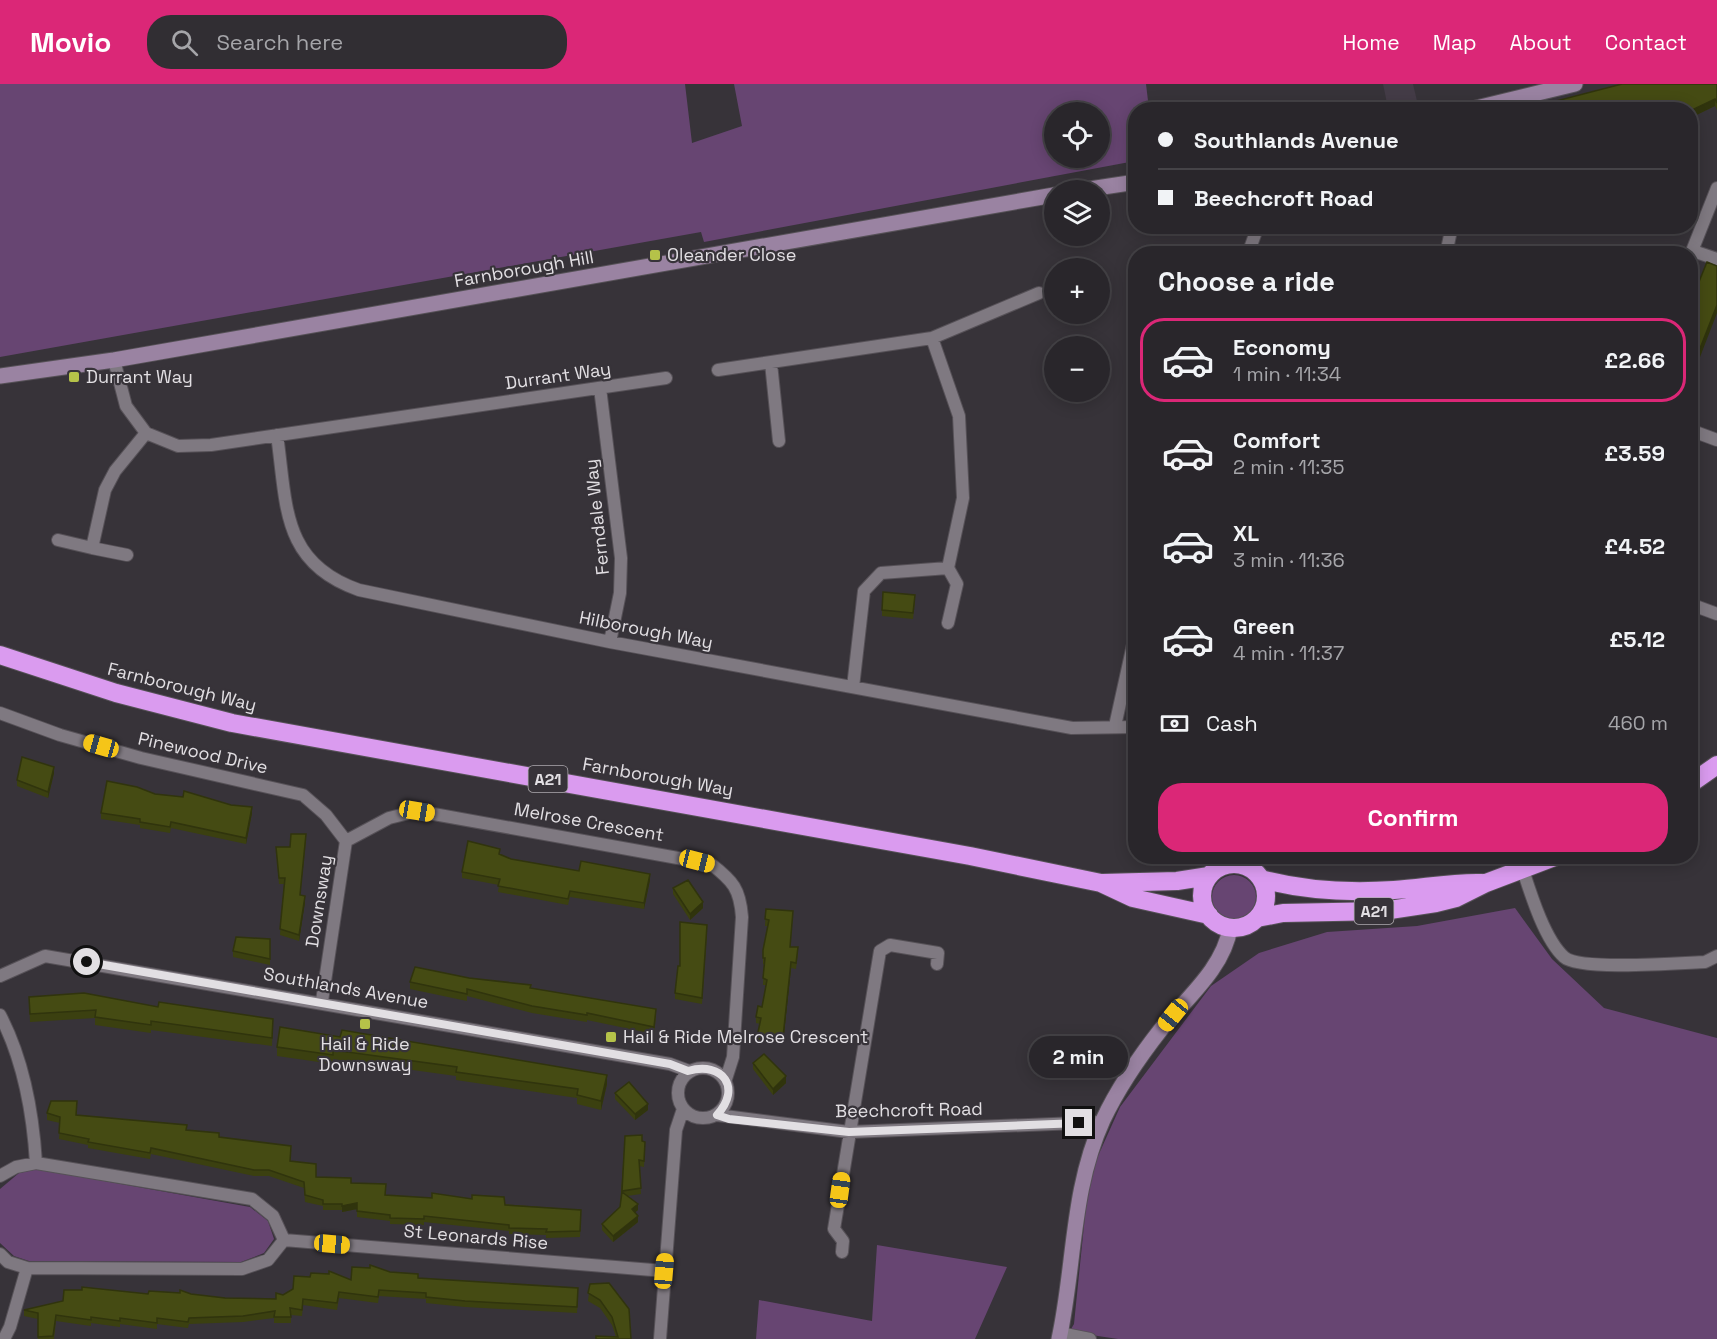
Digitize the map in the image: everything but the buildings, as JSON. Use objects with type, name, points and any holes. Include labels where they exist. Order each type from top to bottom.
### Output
[{"type":"highway","name":"Farnborough Way","points":[[0,655],[116,693],[232,723],[834,830],[1101,883],[1178,881],[1209,876]]},
{"type":"highway","points":[[1698,778],[1717,765]]},
{"type":"highway","points":[[1236,864],[1245,866],[1261,879],[1266,898],[1257,918],[1248,924],[1230,928],[1217,923],[1209,915],[1202,895],[1209,876],[1217,869],[1236,864]]},
{"type":"highway","name":"A21","points":[[1257,918],[1283,913],[1359,912],[1407,908],[1456,898],[1486,883],[1538,864]]},
{"type":"highway","name":"A21","points":[[1261,879],[1303,890],[1334,891],[1393,890],[1452,882],[1486,883]]},
{"type":"highway","name":"Farnborough Way","points":[[1101,883],[1133,898],[1209,915]]},
{"type":"main road","points":[[1505,102],[1575,84]]},
{"type":"main road","points":[[1110,186],[1128,183]]},
{"type":"main road","name":"Farnborough Hill","points":[[0,376],[114,360],[1044,197]]},
{"type":"main road","points":[[1059,1336],[1074,1223],[1102,1122],[1117,1095],[1160,1031],[1224,953],[1230,928]]},
{"type":"street","points":[[1694,246],[1717,188]]},
{"type":"street","points":[[1698,255],[1717,259]]},
{"type":"street","points":[[718,370],[932,338],[1039,293]]},
{"type":"street","points":[[932,338],[959,416],[963,498],[948,568],[957,584],[948,623]]},
{"type":"street","points":[[92,548],[110,480],[146,433],[126,406],[114,360]]},
{"type":"street","points":[[771,363],[779,441]]},
{"type":"street","name":"Durrant Way","points":[[146,433],[167,444],[187,447],[666,378]]},
{"type":"street","name":"Ferndale Way","points":[[600,388],[622,564],[620,593],[610,642]]},
{"type":"street","points":[[1698,433],[1717,440]]},
{"type":"street","name":"Hilborough Way","points":[[277,435],[293,532],[309,560],[325,575],[346,586],[610,642],[1072,728],[1128,727]]},
{"type":"street","points":[[58,540],[127,555]]},
{"type":"street","points":[[853,687],[864,591],[881,573],[948,568]]},
{"type":"street","points":[[1698,607],[1717,614]]},
{"type":"street","points":[[1115,726],[1128,667]]},
{"type":"street","name":"Pinewood Drive","points":[[0,713],[60,735],[141,758],[303,795],[326,815],[346,842]]},
{"type":"street","name":"Melrose Crescent","points":[[346,842],[389,818],[417,811],[711,864],[731,879],[741,899],[742,918],[733,1057],[726,1079]]},
{"type":"street","name":"Downsway","points":[[322,1001],[346,842]]},
{"type":"street","points":[[1523,870],[1545,930],[1562,956],[1571,962],[1600,964],[1705,962],[1717,956]]},
{"type":"street","points":[[842,1252],[843,1241],[834,1229],[880,951],[890,945],[938,953],[937,964]]},
{"type":"street","name":"Southlands Avenue","points":[[0,976],[45,956],[322,1001],[670,1064],[688,1071]]},
{"type":"street","points":[[0,1015],[23,1078],[34,1132],[36,1163]]},
{"type":"street","points":[[660,1339],[676,1130],[683,1109],[678,1096],[680,1082],[688,1071],[702,1067],[716,1070],[726,1079],[729,1094],[725,1106],[717,1115],[700,1117],[683,1109]]},
{"type":"street","name":"Beechcroft Road","points":[[717,1115],[849,1132],[1102,1122]]},
{"type":"street","points":[[0,1176],[16,1167],[36,1163],[252,1199],[273,1216],[284,1240],[268,1260],[242,1269],[27,1268],[8,1262],[0,1254]]},
{"type":"street","name":"St Leonards Rise","points":[[284,1240],[664,1271]]},
{"type":"street","points":[[4,1339],[27,1268]]},
{"type":"street","points":[[1059,1336],[1090,1339]]},
{"type":"shaded area","points":[[0,84],[685,84],[692,143],[742,126],[734,84],[1146,84],[1148,102],[1128,102],[1128,162],[1110,166],[1110,102],[1044,102],[1044,168],[1098,168],[704,242],[701,232],[0,357]]},
{"type":"shaded area","points":[[1383,84],[1413,84],[1417,101],[1387,102]]},
{"type":"shaded area","points":[[1234,875],[1249,882],[1256,897],[1249,912],[1234,919],[1219,912],[1212,897],[1219,882]]},
{"type":"shaded area","points":[[1515,908],[1552,959],[1604,1008],[1717,1038],[1717,1339],[1118,1339],[1078,1333],[1071,1329],[1074,1324],[1089,1176],[1120,1107],[1211,986],[1259,953],[1327,932],[1417,926]]},
{"type":"shaded area","points":[[37,1169],[250,1207],[268,1221],[274,1239],[264,1253],[241,1262],[29,1261],[14,1256],[0,1243],[0,1189],[19,1173]]},
{"type":"shaded area","points":[[877,1245],[1007,1267],[975,1339],[756,1339],[759,1300],[872,1321]]},
{"type":"place","name":"Oleander Close","points":[[655,255]]},
{"type":"place","name":"Durrant Way","points":[[74,377]]},
{"type":"place","name":"Hail & Ride Downsway","points":[[365,1024]]},
{"type":"place","name":"Hail & Ride Melrose Crescent","points":[[611,1037]]},
{"type":"route","points":[[87,962],[543,1040],[670,1064],[688,1071],[702,1067],[716,1070],[726,1079],[729,1094],[725,1106],[717,1115],[729,1119],[849,1132],[1079,1123]]}]
